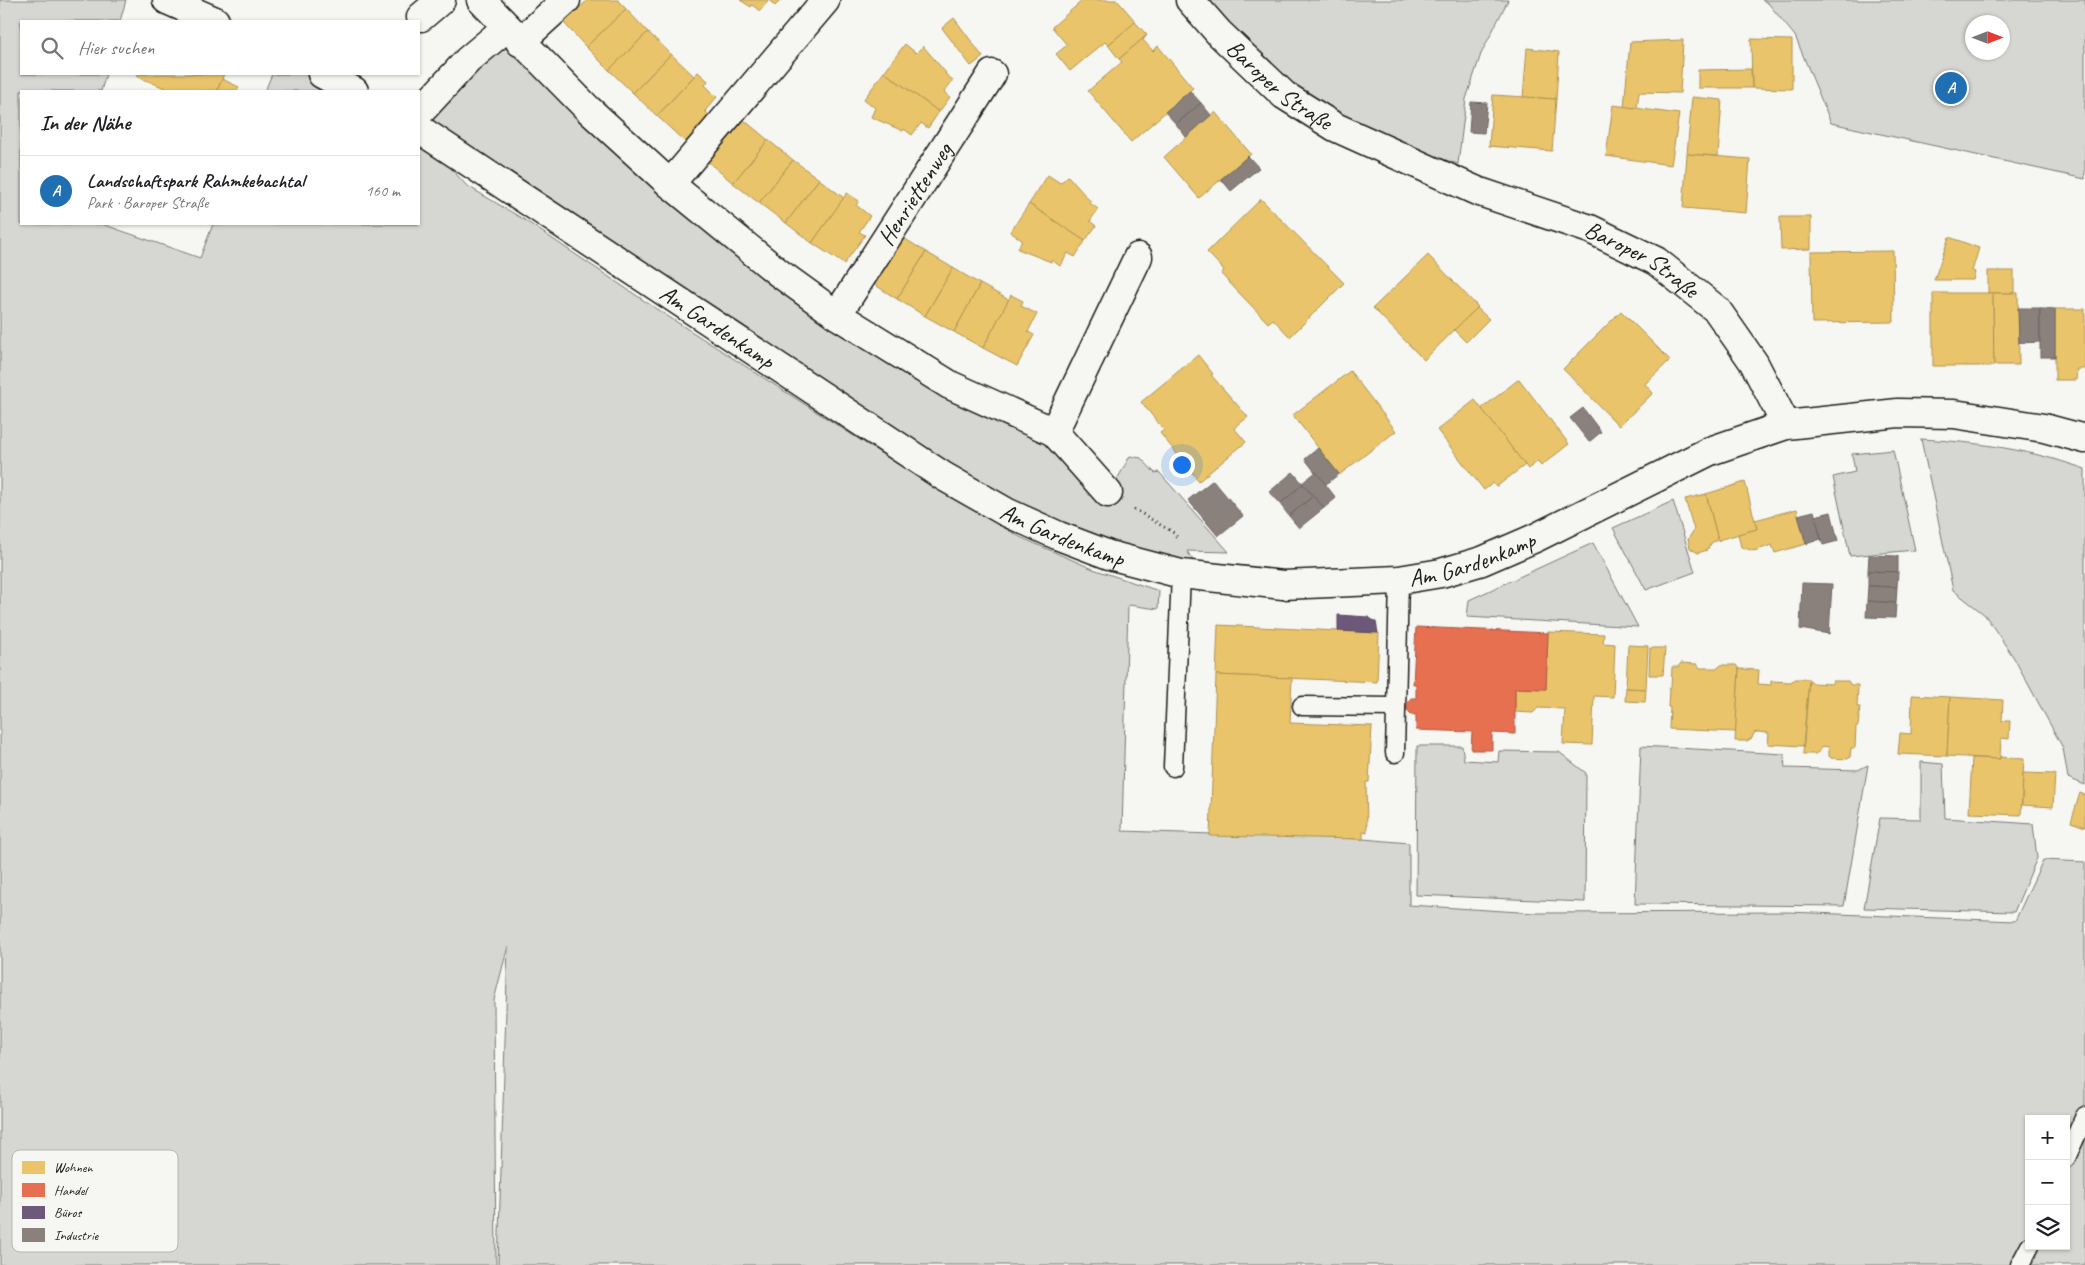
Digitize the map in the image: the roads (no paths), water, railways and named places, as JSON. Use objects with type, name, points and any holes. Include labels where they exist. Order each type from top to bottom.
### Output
[{"type":"street","points":[[167,0],[213,20]]},
{"type":"street","points":[[481,0],[513,35],[588,109],[670,184],[778,273],[837,315],[950,385],[1054,432],[1108,493]]},
{"type":"street","points":[[420,112],[468,60],[513,35],[566,0]]},
{"type":"street","name":"Baroper Straße","points":[[1190,0],[1219,33],[1284,95],[1335,127],[1477,192],[1590,229],[1656,261],[1716,310],[1754,363],[1786,425]]},
{"type":"street","points":[[670,184],[825,1]]},
{"type":"street","name":"Henriettenweg","points":[[837,315],[992,74]]},
{"type":"street","points":[[324,75],[352,90]]},
{"type":"street","name":"Am Gardenkamp","points":[[420,130],[943,476],[1006,512],[1059,536],[1109,554],[1192,576],[1283,585],[1399,580],[1441,574],[1482,561],[1535,538],[1710,451],[1786,425]]},
{"type":"street","points":[[1054,432],[1138,257]]},
{"type":"street","points":[[1786,425],[1890,414],[1954,414],[2044,428],[2085,439]]},
{"type":"lane","points":[[1173,767],[1192,576]]},
{"type":"lane","points":[[1395,752],[1399,580]]},
{"type":"lane","points":[[1302,706],[1396,707]]},
{"type":"lane","points":[[2070,1149],[2085,1116]]},
{"type":"lane","points":[[2020,1265],[2028,1250]]},
{"type":"place","name":"Landschaftspark Rahmkebachtal","points":[[1951,88]]}]
